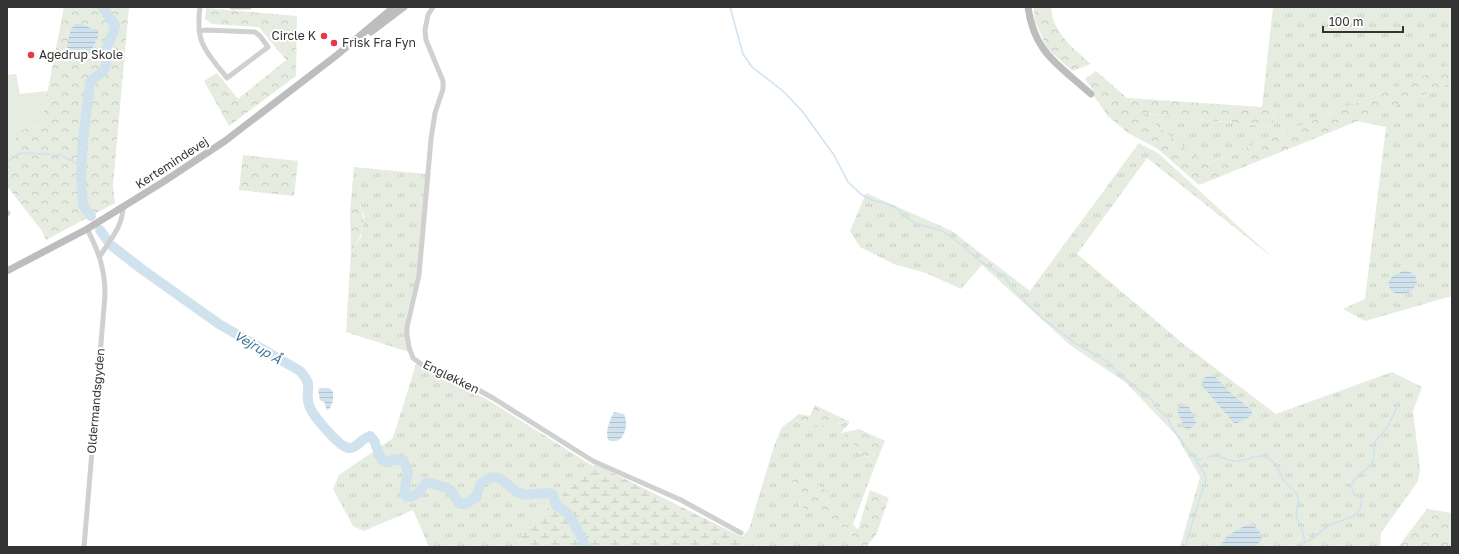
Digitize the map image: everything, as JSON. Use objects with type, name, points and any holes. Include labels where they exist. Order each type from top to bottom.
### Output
[{"type":"main road","points":[[1028,7],[1031,27],[1039,44],[1046,54],[1091,94]]},
{"type":"main road","name":"Kertemindevej","points":[[7,271],[87,229],[225,141],[400,8]]},
{"type":"street","points":[[199,31],[255,32],[268,46],[227,78],[205,49],[200,39],[198,24],[200,7]]},
{"type":"street","points":[[232,7],[249,7]]},
{"type":"street","name":"Engløkken","points":[[433,7],[428,15],[425,30],[426,40],[443,81],[443,89],[437,106],[433,126],[419,275],[406,335],[413,358],[430,369],[464,382],[488,395],[592,461],[681,500],[741,533]]},
{"type":"street","points":[[100,256],[120,225],[123,215],[123,207]]},
{"type":"street","name":"Oldermandsgyden","points":[[84,547],[105,295],[105,278],[100,256],[87,229]]},
{"type":"green space","points":[[64,7],[129,7],[113,185],[115,203],[46,240],[42,231],[7,186],[7,154],[17,148],[15,131],[41,126]]},
{"type":"green space","points":[[1034,7],[1051,7],[1052,16],[1060,32],[1071,46],[1091,64],[1072,71],[1047,48],[1034,19]]},
{"type":"green space","points":[[1273,7],[1452,7],[1452,64],[1206,164],[1140,113],[1272,127],[1275,110],[1262,107]]},
{"type":"green space","points":[[206,8],[297,16],[296,76],[229,126],[204,81],[217,73],[238,99],[286,60],[259,27],[212,24],[205,19]]},
{"type":"green space","points":[[1452,64],[1452,83],[1199,185],[1158,149],[1128,133],[1108,116],[1094,96],[1095,93],[1085,79],[1096,71],[1127,98],[1275,109],[1272,127],[1141,113],[1206,164]]},
{"type":"green space","points":[[16,74],[20,94],[48,91],[41,126],[15,131],[17,148],[7,154],[7,75]]},
{"type":"green space","points":[[1452,83],[1452,296],[1365,321],[1343,309],[1365,299],[1386,127],[1357,121]]},
{"type":"green space","points":[[1138,143],[1158,153],[1273,258],[1147,158],[1077,254],[1186,346],[1276,414],[1392,372],[1422,387],[1413,411],[1420,469],[1418,481],[1381,533],[1380,547],[1180,547],[1200,477],[1176,435],[1125,382],[1070,345],[982,265],[961,289],[926,273],[894,264],[860,247],[850,231],[866,193],[952,231],[1030,291]]},
{"type":"green space","points":[[243,155],[298,161],[294,196],[239,190]]},
{"type":"green space","points":[[354,167],[426,174],[420,254],[405,330],[409,352],[346,332],[351,251],[361,237],[364,216],[359,203],[350,211]]},
{"type":"green space","points":[[359,203],[363,223],[361,234],[351,251],[350,211]]},
{"type":"green space","points":[[416,364],[488,400],[593,466],[522,533],[518,547],[429,547],[413,510],[364,531],[353,526],[333,489],[339,475],[393,438]]},
{"type":"green space","points":[[815,405],[850,422],[816,427],[793,419],[798,414],[810,416]]},
{"type":"green space","points":[[793,419],[816,427],[850,422],[841,433],[850,438],[862,457],[879,455],[853,524],[846,516],[825,506],[831,493],[796,473],[791,485],[801,491],[799,506],[849,528],[857,547],[758,547],[742,537],[749,529],[774,446],[782,427]]},
{"type":"green space","points":[[859,429],[885,441],[879,455],[862,457],[850,438],[841,433]]},
{"type":"green space","points":[[595,464],[742,537],[758,547],[518,547],[522,533]]},
{"type":"green space","points":[[796,473],[831,493],[825,506],[846,516],[858,530],[870,490],[889,498],[876,535],[866,547],[857,547],[849,528],[799,506],[801,491],[791,485]]},
{"type":"green space","points":[[1427,509],[1452,513],[1452,547],[1398,547]]},
{"type":"water","points":[[76,24],[82,24],[98,32],[98,37],[89,55],[80,57],[67,53],[70,33]]},
{"type":"water","points":[[1404,271],[1415,275],[1417,283],[1411,292],[1397,294],[1390,288],[1389,281],[1396,274]]},
{"type":"water","points":[[1208,376],[1215,377],[1251,410],[1251,416],[1234,423],[1203,387],[1203,380]]},
{"type":"water","points":[[320,388],[329,388],[333,391],[333,401],[330,408],[327,410],[324,402],[320,400],[318,390]]},
{"type":"water","points":[[1185,405],[1189,407],[1196,423],[1191,428],[1186,430],[1177,411],[1178,408]]},
{"type":"water","points":[[614,412],[624,414],[626,419],[626,429],[621,438],[613,441],[608,440],[607,433]]},
{"type":"water","points":[[1246,525],[1254,527],[1261,536],[1262,539],[1255,547],[1220,547],[1227,536]]},
{"type":"waterway","name":"Vejrup Å","points":[[91,216],[83,205],[81,176],[83,140],[90,83],[104,71],[106,52],[115,25],[102,7]]},
{"type":"waterway","points":[[730,7],[743,54],[752,67],[783,91],[802,111],[834,155],[848,182],[862,195],[872,200],[888,204],[899,210],[915,223],[942,231],[958,242],[981,262],[1006,278],[1012,288],[1041,317],[1075,343],[1108,362],[1121,376],[1152,400],[1157,408],[1168,418],[1172,428],[1196,460],[1206,478],[1185,547]]},
{"type":"waterway","points":[[7,162],[18,154],[26,153],[60,155],[82,166]]},
{"type":"waterway","name":"Vejrup Å","points":[[100,230],[107,240]]},
{"type":"waterway","name":"Vejrup Å","points":[[112,246],[219,324],[300,371],[307,381],[308,400],[311,410],[326,430],[339,442],[349,448],[352,448],[370,436],[375,442]]},
{"type":"waterway","points":[[1304,543],[1311,540],[1332,524],[1350,517],[1359,511],[1361,498],[1354,494],[1351,486],[1353,481],[1372,463],[1374,458],[1375,442],[1389,424],[1399,402]]},
{"type":"waterway","name":"Vejrup Å","points":[[376,446],[382,460],[385,462],[397,459],[404,461],[408,473],[404,494],[407,497],[411,497],[418,493],[426,483],[430,483],[447,488],[452,492],[460,504],[465,504],[477,497],[478,489],[482,483],[488,478],[494,477],[504,481],[512,489],[522,494],[553,494],[556,505],[568,514],[586,547]]},
{"type":"waterway","points":[[1208,457],[1219,456],[1234,461],[1239,461],[1263,456],[1272,461],[1285,481],[1297,494],[1298,502],[1296,515],[1304,536],[1303,547]]},
{"type":"waterway","points":[[1196,460],[1202,459]]},
{"type":"place","name":"Circle K","points":[[324,36]]},
{"type":"place","name":"Frisk Fra Fyn","points":[[334,43]]},
{"type":"place","name":"Agedrup Skole","points":[[31,55]]}]
